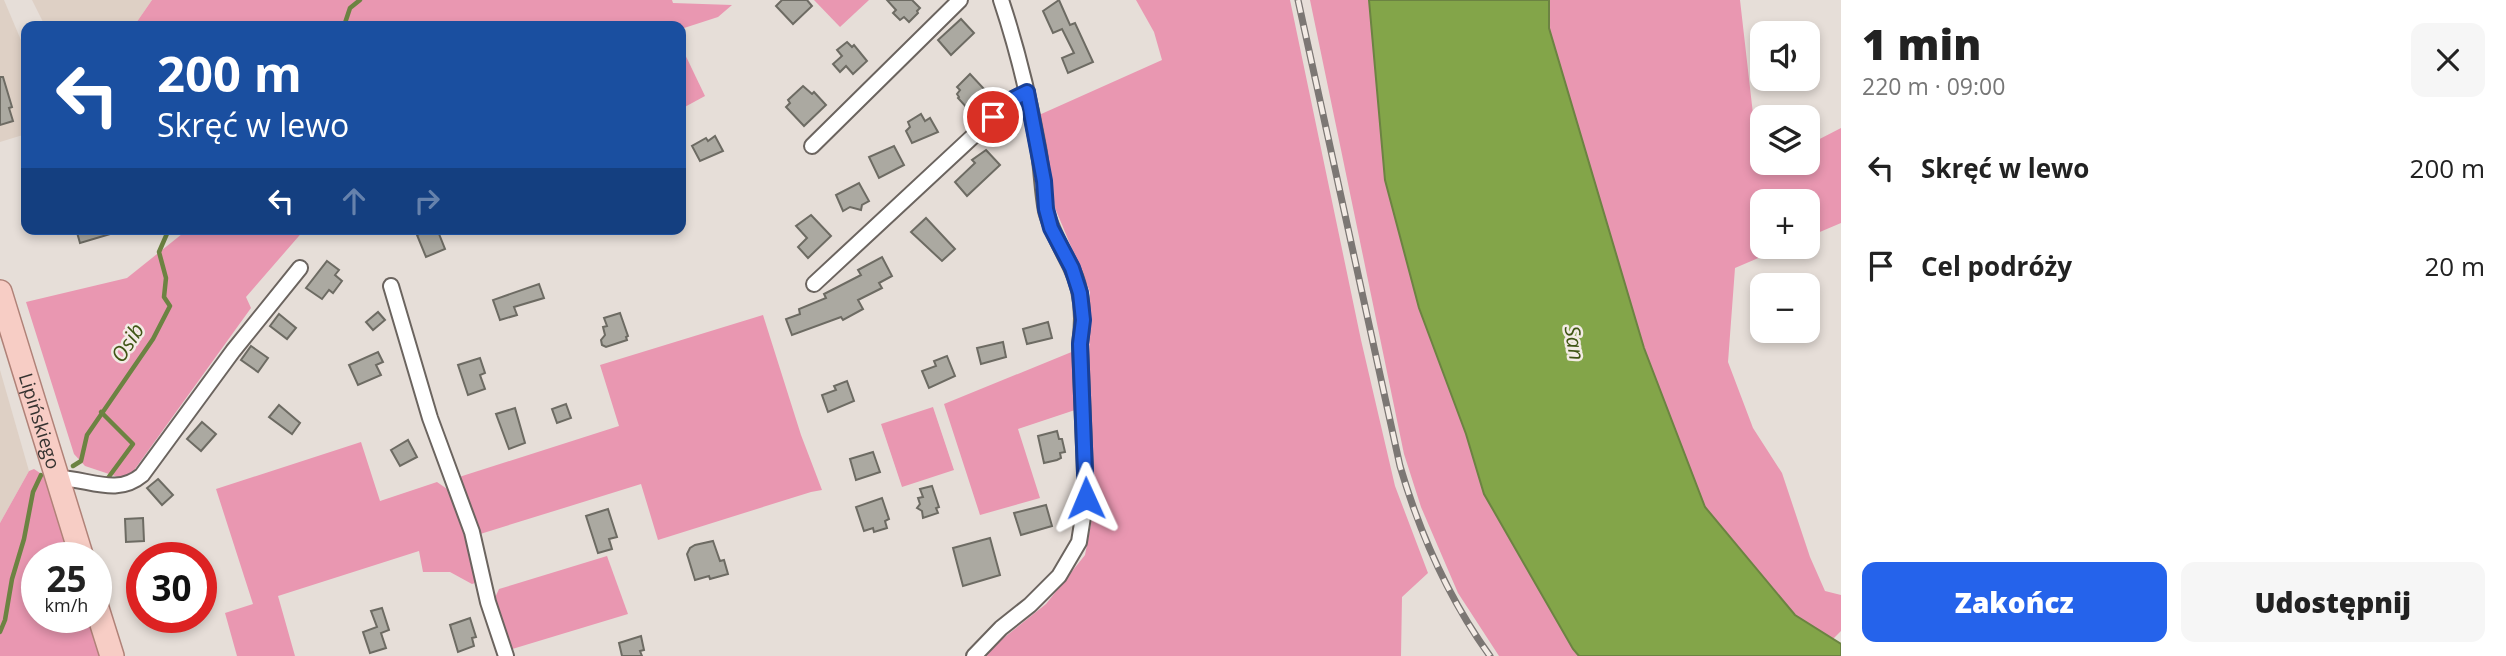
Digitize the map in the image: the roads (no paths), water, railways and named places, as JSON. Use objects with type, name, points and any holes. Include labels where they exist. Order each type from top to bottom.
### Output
[{"type":"main road","name":"Lipińskiego","points":[[0,292],[77,542]]},
{"type":"main road","points":[[105,633],[112,656]]},
{"type":"street","points":[[812,146],[960,0]]},
{"type":"street","points":[[974,656],[1059,576],[1079,542],[1085,515],[1080,344],[1082,306],[1072,268],[1051,228],[1027,92],[1001,0]]},
{"type":"street","points":[[814,284],[1013,99],[1027,92]]},
{"type":"street","points":[[57,478],[113,487],[131,484],[142,475],[266,307],[300,268]]},
{"type":"street","points":[[391,286],[434,431],[472,532],[488,602],[506,656]]},
{"type":"water","name":"San","points":[[1369,0],[1549,0],[1549,28],[1644,348],[1705,507],[1795,615],[1841,644],[1841,656],[1579,656],[1573,649],[1484,494],[1466,434],[1419,308],[1385,180]]},
{"type":"waterway","name":"Osib","points":[[346,21],[350,8],[360,0]]},
{"type":"waterway","name":"Osib","points":[[73,466],[81,461],[87,435],[153,339],[170,306],[164,297],[166,278],[159,252],[166,235]]},
{"type":"waterway","points":[[101,412],[133,444],[108,478]]},
{"type":"waterway","name":"Osib","points":[[0,632],[5,620],[33,492],[41,475]]},
{"type":"railway","points":[[1298,0],[1400,466],[1437,565],[1461,611],[1490,656]]}]
